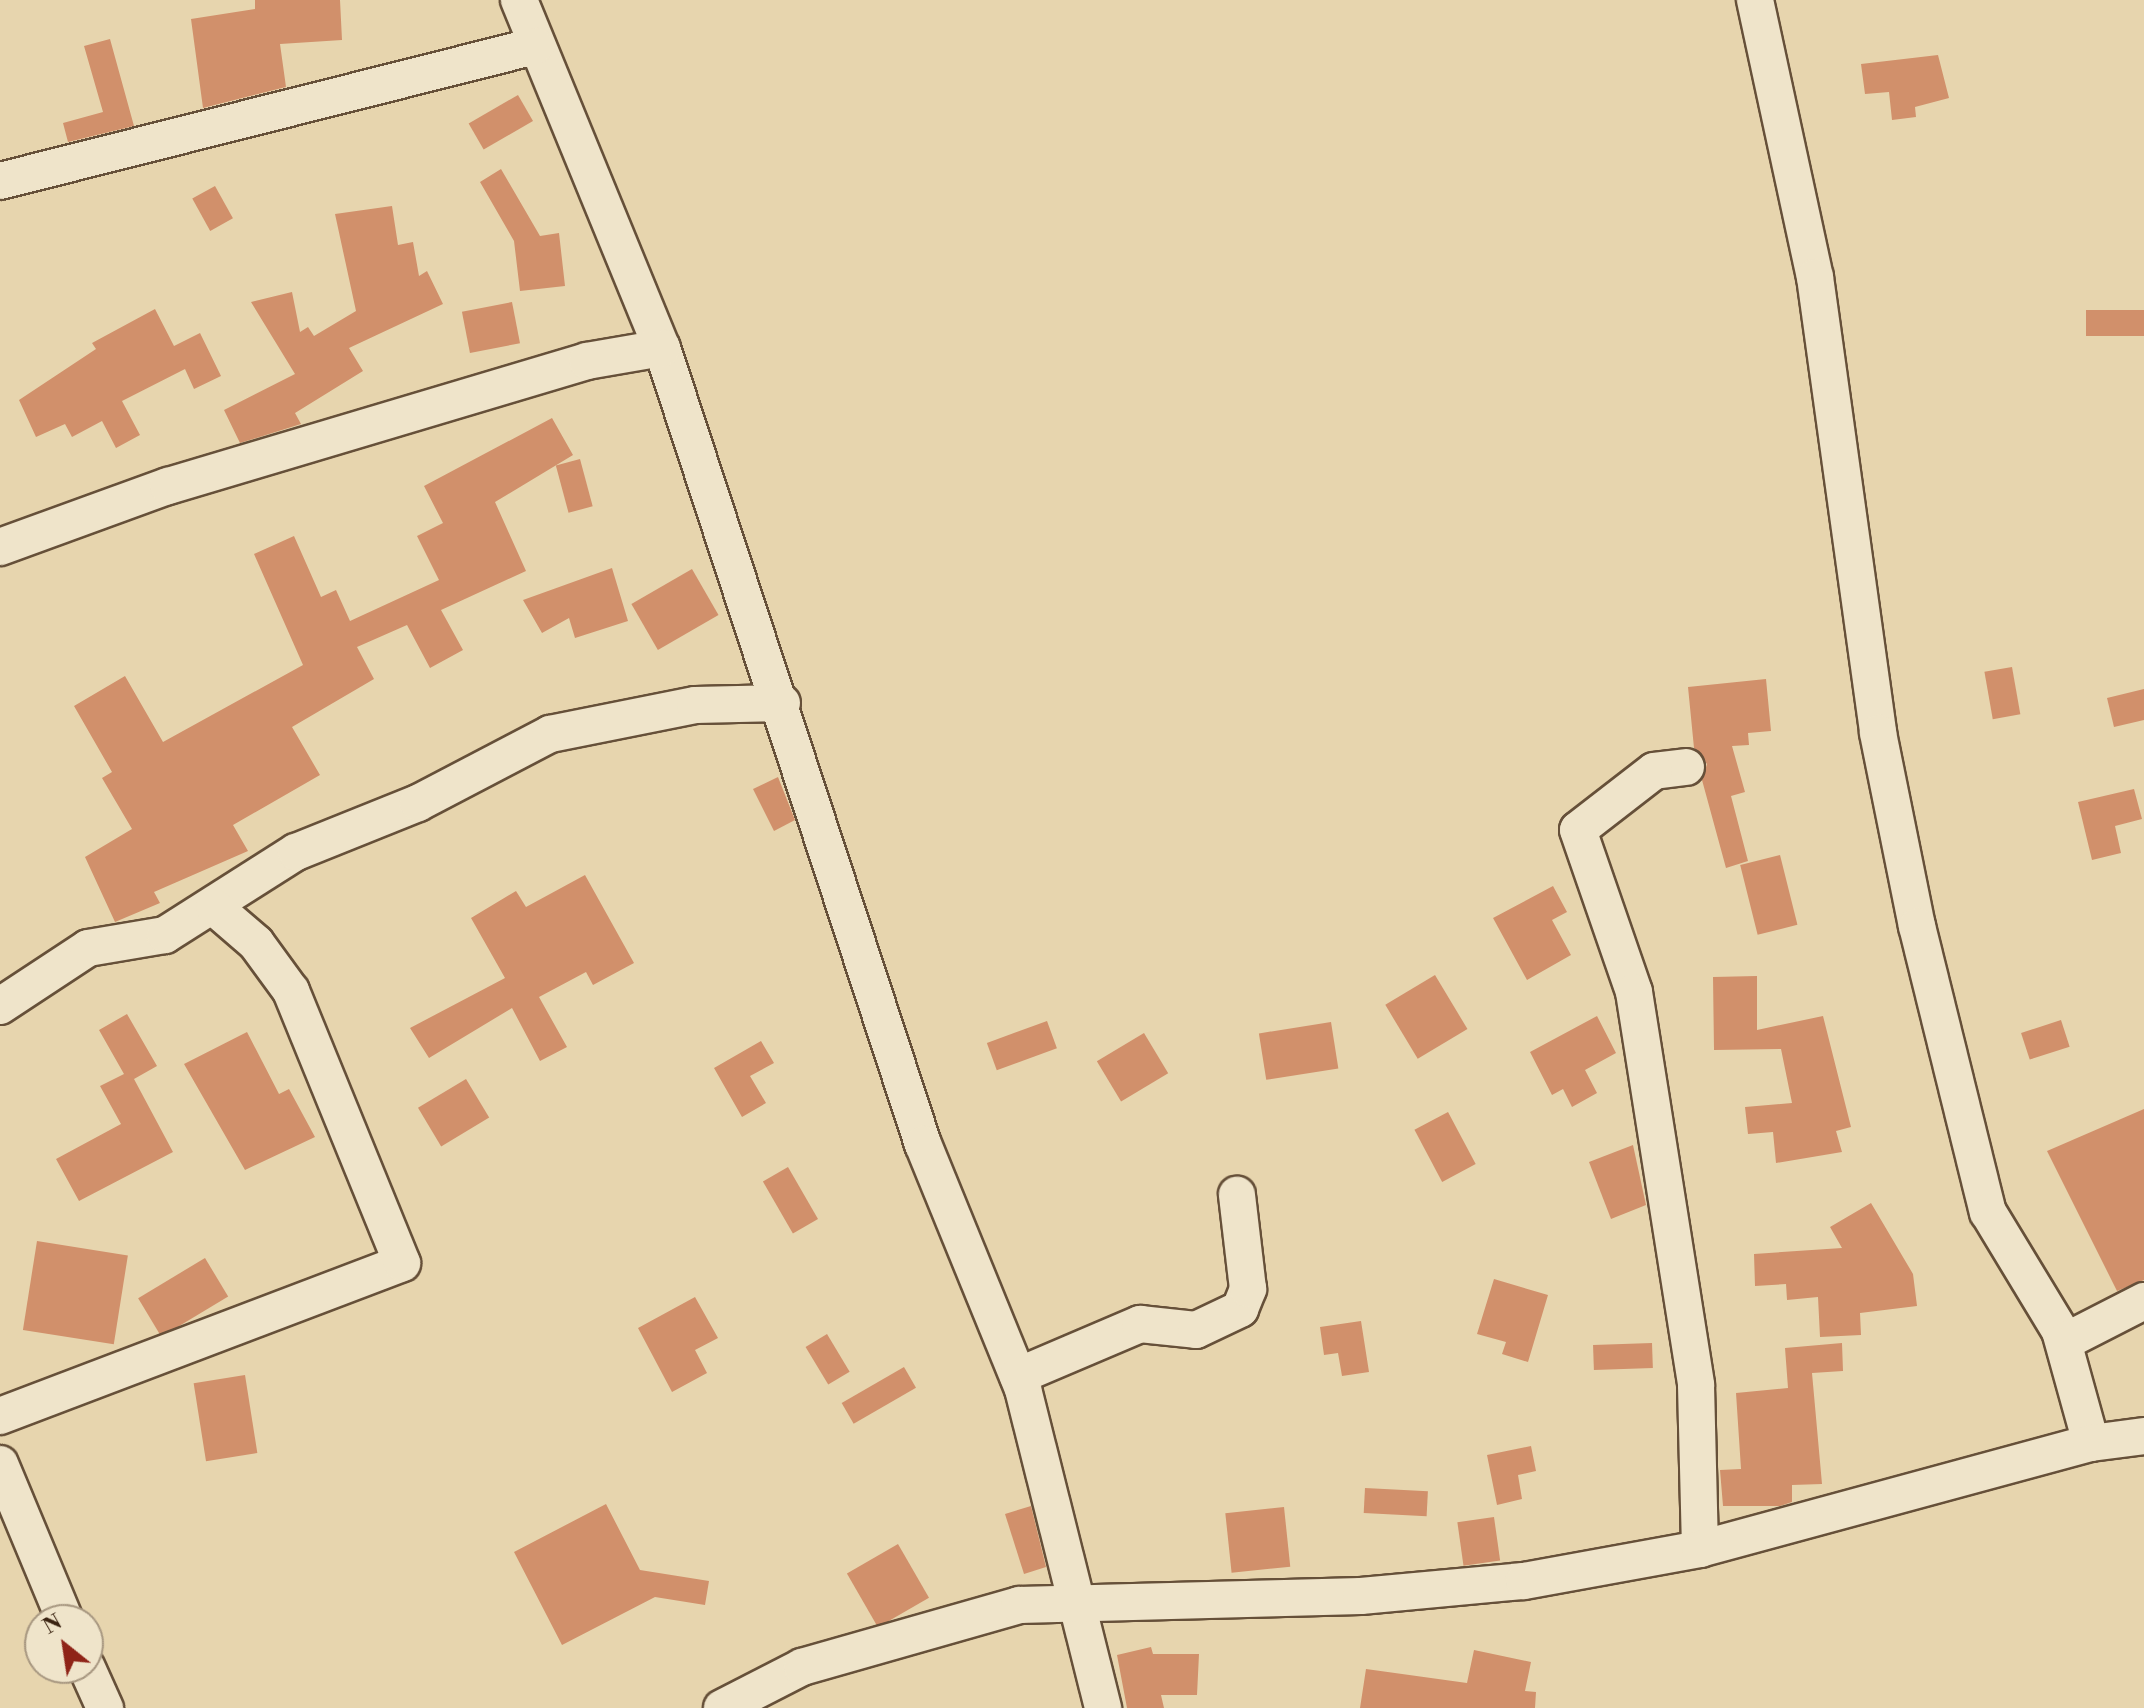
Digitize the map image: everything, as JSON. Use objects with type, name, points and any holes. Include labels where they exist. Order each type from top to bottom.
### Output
[{"type":"street","points":[[519,0],[535,46],[662,348],[782,703],[923,1144],[1018,1376],[1079,1600],[1103,1708]]},
{"type":"street","points":[[1755,0],[1815,277],[1878,733],[1917,926],[1988,1212],[2064,1342],[2091,1443]]},
{"type":"street","points":[[0,181],[535,46]]},
{"type":"street","points":[[0,547],[168,486],[587,361],[662,348]]},
{"type":"street","points":[[0,1006],[88,948],[152,940],[214,907],[296,852],[418,803],[550,734],[695,705],[782,703]]},
{"type":"street","points":[[1686,767],[1654,771],[1578,830],[1634,992],[1696,1385],[1700,1549]]},
{"type":"street","points":[[0,1416],[402,1263],[291,991],[256,943],[214,907]]},
{"type":"street","points":[[1018,1376],[1140,1324],[1196,1330],[1240,1309],[1248,1289],[1237,1195]]},
{"type":"street","points":[[2064,1342],[2144,1301]]},
{"type":"street","points":[[722,1708],[802,1667],[946,1623],[1019,1605],[1079,1600],[1361,1596],[1524,1581],[1700,1549],[2091,1443],[2144,1436]]},
{"type":"street","points":[[0,1464],[58,1604]]},
{"type":"street","points":[[94,1684],[105,1708]]},
{"type":"building","points":[[255,0],[340,0],[342,40],[280,44],[286,87],[203,108],[191,19],[255,9]]},
{"type":"building","points":[[110,39],[134,126],[68,142],[63,123],[103,112],[84,46]]},
{"type":"building","points":[[1938,55],[1949,98],[1915,107],[1916,117],[1892,120],[1889,92],[1865,94],[1861,64]]},
{"type":"building","points":[[518,95],[533,121],[484,149],[469,124]]},
{"type":"building","points":[[501,169],[540,236],[559,233],[565,286],[520,291],[514,241],[480,182]]},
{"type":"building","points":[[215,186],[233,218],[210,231],[192,199]]},
{"type":"building","points":[[392,206],[398,245],[413,242],[419,276],[427,271],[443,304],[349,348],[363,371],[295,413],[301,424],[240,443],[224,410],[295,374],[251,302],[292,292],[300,332],[308,327],[314,336],[356,311],[335,214]]},
{"type":"building","points":[[512,302],[520,343],[470,353],[462,312]]},
{"type":"building","points":[[155,309],[174,346],[200,333],[221,376],[194,389],[185,369],[122,401],[140,435],[116,448],[102,421],[72,437],[65,424],[36,437],[19,400],[96,349],[92,343]]},
{"type":"building","points":[[2086,310],[2144,310],[2144,336],[2086,336]]},
{"type":"building","points":[[552,418],[573,455],[495,502],[526,571],[441,610],[463,650],[430,668],[407,625],[357,647],[374,679],[292,727],[320,775],[233,825],[248,851],[154,892],[160,903],[115,922],[85,857],[132,829],[102,778],[112,772],[74,706],[125,676],[163,742],[303,665],[254,554],[294,536],[321,597],[336,590],[350,621],[439,580],[417,536],[443,523],[424,486]]},
{"type":"building","points":[[580,459],[593,506],[569,513],[556,465]]},
{"type":"building","points":[[612,568],[628,621],[575,638],[569,618],[542,633],[523,600]]},
{"type":"building","points":[[692,569],[718,615],[658,650],[631,604]]},
{"type":"building","points":[[2012,667],[2020,714],[1993,719],[1984,672]]},
{"type":"building","points":[[1766,679],[1771,731],[1748,733],[1749,745],[1732,746],[1745,792],[1731,796],[1748,861],[1726,868],[1702,780],[1707,764],[1694,748],[1688,687]]},
{"type":"building","points":[[2144,689],[2144,720],[2114,727],[2107,698]]},
{"type":"building","points":[[778,777],[795,820],[774,831],[753,789]]},
{"type":"building","points":[[2134,789],[2142,819],[2115,826],[2121,853],[2092,860],[2078,802]]},
{"type":"building","points":[[1780,855],[1797,925],[1758,935],[1740,865]]},
{"type":"building","points":[[585,875],[634,963],[593,985],[586,972],[539,997],[567,1047],[540,1061],[512,1008],[429,1058],[410,1028],[505,978],[471,918],[516,891],[526,907]]},
{"type":"building","points":[[1553,886],[1567,912],[1552,920],[1571,955],[1527,980],[1493,918]]},
{"type":"building","points":[[1435,975],[1467,1029],[1418,1059],[1385,1005]]},
{"type":"building","points":[[1757,976],[1757,1030],[1823,1016],[1851,1127],[1836,1131],[1842,1152],[1776,1163],[1773,1132],[1748,1134],[1745,1107],[1792,1103],[1781,1049],[1714,1050],[1713,977]]},
{"type":"building","points":[[127,1014],[157,1066],[134,1079],[173,1152],[79,1201],[56,1159],[121,1124],[100,1086],[124,1074],[99,1030]]},
{"type":"building","points":[[1597,1016],[1616,1053],[1585,1070],[1597,1093],[1572,1107],[1563,1089],[1552,1095],[1530,1052]]},
{"type":"building","points":[[2061,1020],[2070,1047],[2030,1060],[2021,1033]]},
{"type":"building","points":[[1047,1021],[1057,1048],[997,1070],[987,1043]]},
{"type":"building","points":[[1331,1022],[1338,1068],[1266,1080],[1259,1033]]},
{"type":"building","points":[[247,1032],[279,1094],[289,1089],[315,1137],[245,1170],[184,1064]]},
{"type":"building","points":[[1144,1033],[1168,1073],[1121,1102],[1097,1061]]},
{"type":"building","points":[[761,1041],[774,1063],[750,1076],[766,1103],[742,1117],[714,1068]]},
{"type":"building","points":[[466,1079],[489,1118],[441,1146],[418,1108]]},
{"type":"building","points":[[2144,1109],[2144,1280],[2117,1291],[2047,1151]]},
{"type":"building","points":[[1448,1112],[1476,1164],[1442,1182],[1414,1130]]},
{"type":"building","points":[[1633,1145],[1646,1205],[1611,1219],[1589,1162]]},
{"type":"building","points":[[788,1167],[818,1219],[793,1233],[763,1182]]},
{"type":"building","points":[[1871,1203],[1913,1274],[1917,1306],[1860,1313],[1861,1335],[1820,1337],[1818,1297],[1787,1300],[1786,1284],[1755,1286],[1754,1254],[1842,1248],[1830,1227]]},
{"type":"building","points":[[37,1241],[128,1255],[114,1344],[23,1330]]},
{"type":"building","points":[[205,1258],[228,1297],[161,1337],[138,1298]]},
{"type":"building","points":[[1494,1279],[1548,1295],[1528,1362],[1502,1354],[1506,1342],[1477,1334]]},
{"type":"building","points":[[695,1297],[718,1338],[695,1350],[707,1373],[672,1392],[638,1328]]},
{"type":"building","points":[[1361,1321],[1369,1372],[1342,1376],[1338,1353],[1324,1355],[1320,1327]]},
{"type":"building","points":[[827,1334],[850,1372],[828,1385],[806,1347]]},
{"type":"building","points":[[1652,1343],[1653,1368],[1594,1370],[1593,1345]]},
{"type":"building","points":[[1842,1343],[1843,1371],[1812,1373],[1822,1484],[1792,1485],[1792,1502],[1780,1506],[1723,1506],[1720,1470],[1741,1469],[1736,1393],[1788,1388],[1785,1348]]},
{"type":"building","points":[[904,1367],[916,1388],[854,1424],[842,1403]]},
{"type":"building","points":[[245,1375],[257,1453],[206,1461],[194,1383]]},
{"type":"building","points":[[1531,1446],[1536,1471],[1518,1475],[1522,1499],[1497,1505],[1487,1455]]},
{"type":"building","points":[[1365,1488],[1428,1491],[1427,1516],[1364,1513]]},
{"type":"building","points":[[606,1504],[640,1570],[709,1581],[705,1605],[655,1597],[562,1645],[514,1552]]},
{"type":"building","points":[[1031,1506],[1046,1567],[1024,1574],[1005,1514]]},
{"type":"building","points":[[1284,1507],[1290,1567],[1232,1573],[1225,1513]]},
{"type":"building","points":[[1494,1517],[1500,1561],[1463,1566],[1457,1522]]},
{"type":"building","points":[[898,1544],[929,1598],[878,1627],[847,1574]]},
{"type":"building","points":[[1151,1647],[1153,1654],[1199,1654],[1197,1695],[1161,1695],[1164,1708],[1127,1708],[1117,1655]]},
{"type":"building","points":[[1474,1650],[1531,1662],[1525,1691],[1536,1692],[1535,1708],[1360,1708],[1366,1669],[1467,1683]]}]
